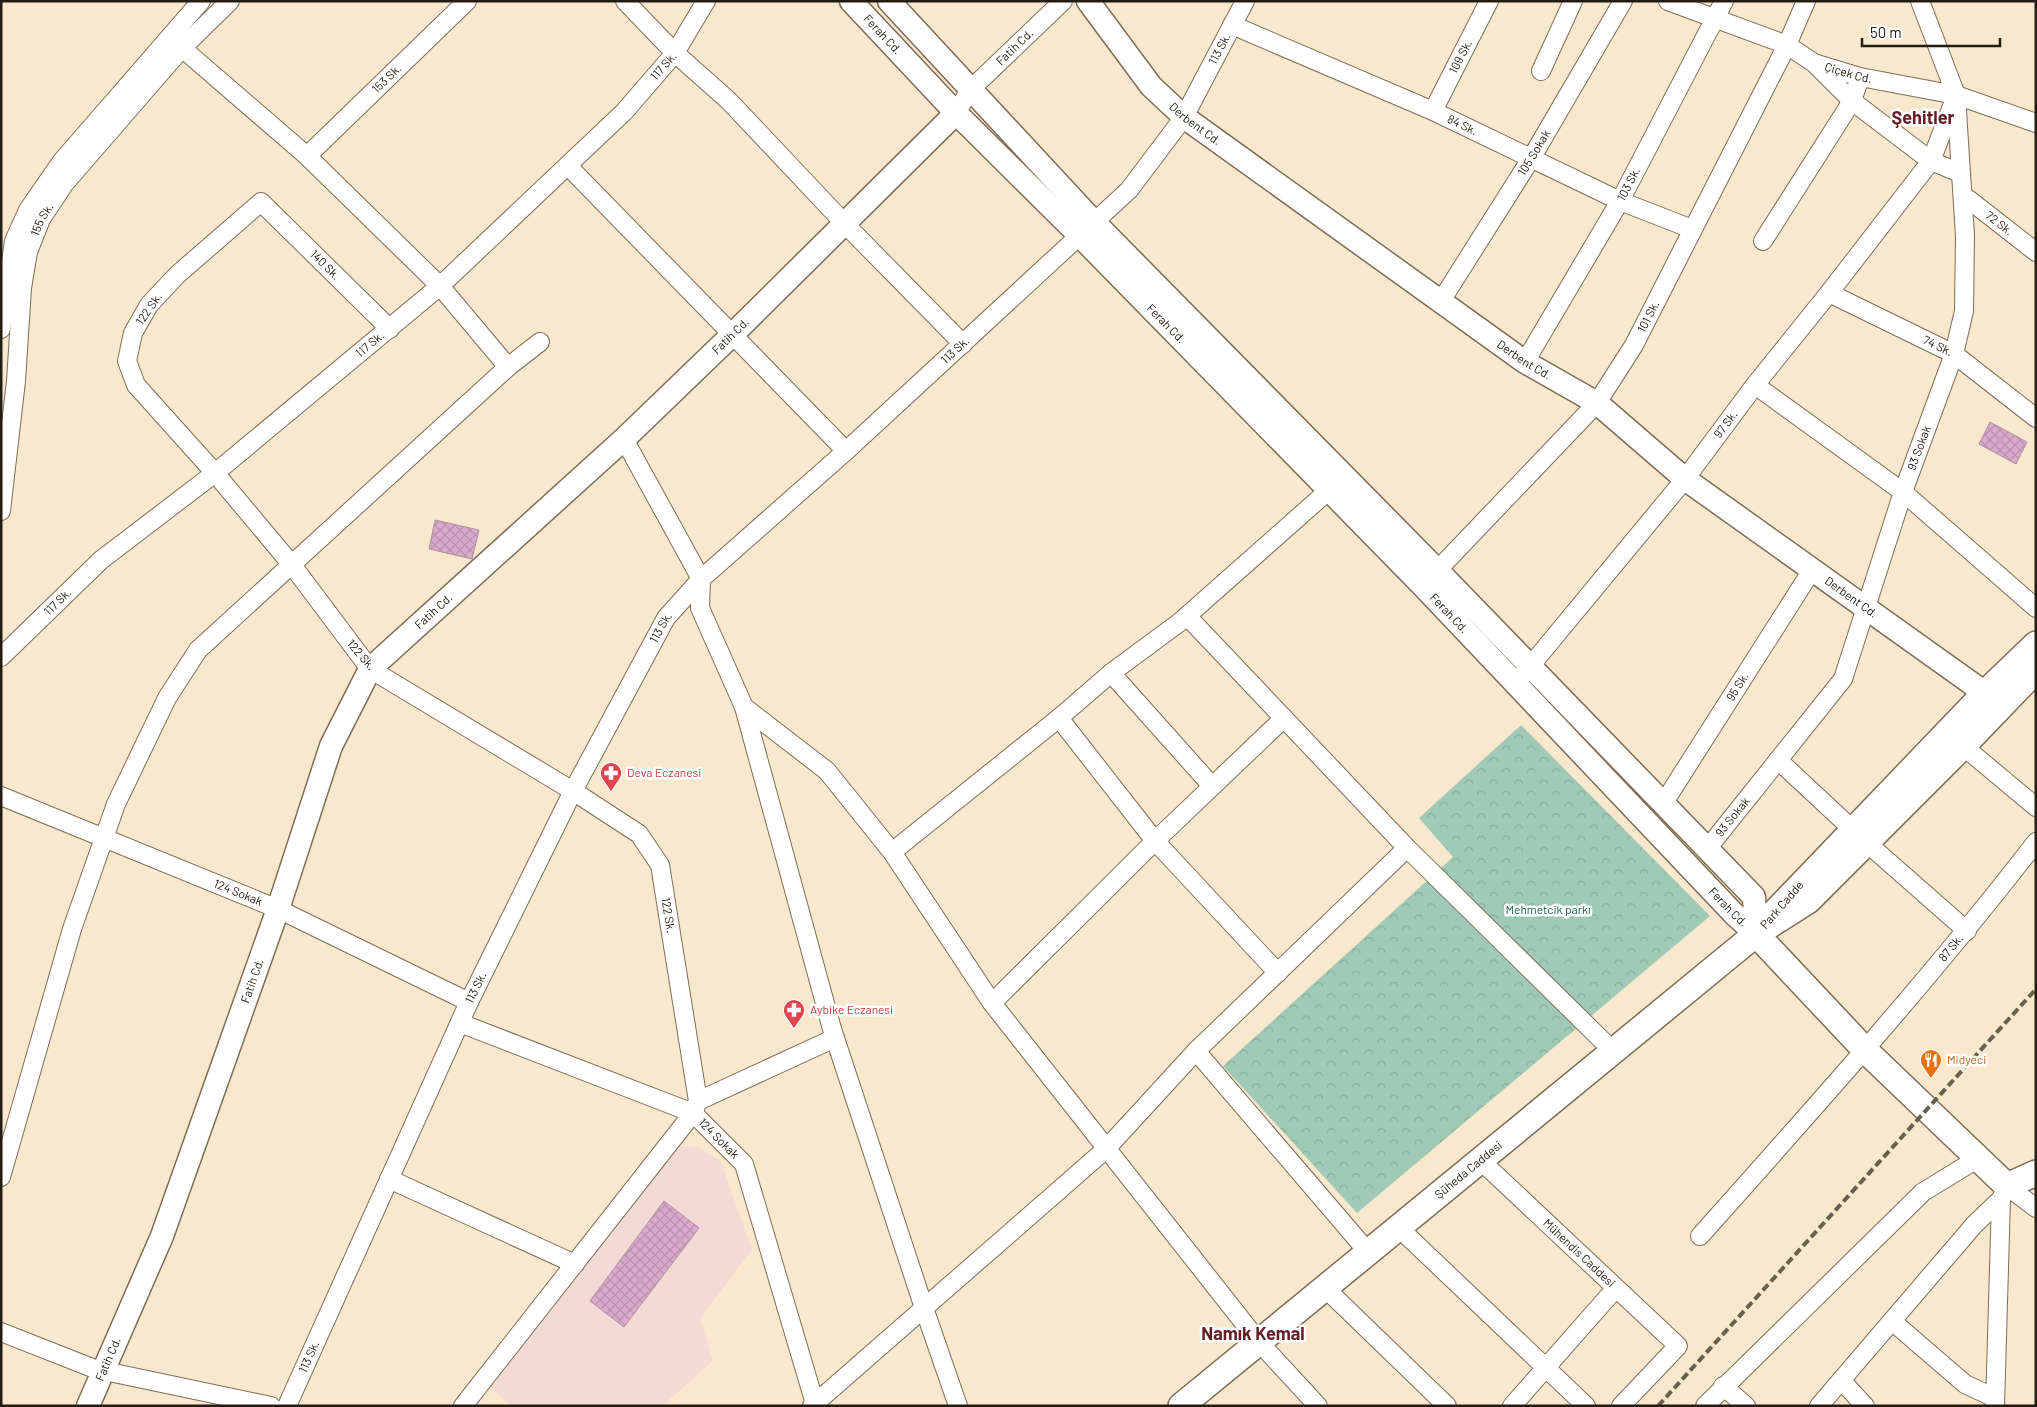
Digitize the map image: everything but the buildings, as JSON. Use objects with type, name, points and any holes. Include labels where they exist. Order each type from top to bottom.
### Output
[{"type":"main road","name":"Park Cadde","points":[[1860,836],[1985,693],[2036,644]]},
{"type":"main road","name":"Park Cadde","points":[[1756,934],[1795,889],[1860,836],[1963,746],[2036,670]]},
{"type":"main road","name":"Şüheda Caddesi","points":[[1181,1406],[1756,934]]},
{"type":"main road","points":[[1756,934],[1866,1051],[1977,1159],[2004,1193],[2036,1173]]},
{"type":"street","name":"155 Sk.","points":[[1,329],[8,236],[62,161],[149,58],[201,1]]},
{"type":"street","name":"155 Sk.","points":[[6,461],[16,381],[22,288],[28,252],[41,219],[65,183],[182,48],[230,1]]},
{"type":"street","name":"153 Sk.","points":[[307,156],[466,1]]},
{"type":"street","points":[[625,1],[676,53],[729,101],[844,224],[963,344]]},
{"type":"street","name":"117 Sk.","points":[[1,657],[101,560],[215,473],[440,286],[624,112],[676,53],[706,1]]},
{"type":"street","name":"Ferah Cd.","points":[[851,1],[956,113],[1087,229],[1430,578],[1515,684],[1734,914],[1756,934]]},
{"type":"street","name":"Ferah Cd.","points":[[889,1],[970,90],[1087,229],[1328,492],[1530,666],[1754,897],[1756,934]]},
{"type":"street","name":"Fatih Cd.","points":[[88,1406],[162,1236],[278,908],[331,746],[370,669],[624,439],[732,335],[956,113],[970,90],[1062,1]]},
{"type":"street","name":"Derbent Cd.","points":[[1088,1],[1151,86],[1184,117],[1526,362],[1597,402],[1685,479],[1985,693]]},
{"type":"street","name":"113 Sk.","points":[[288,1406],[469,1002],[573,791],[666,618],[701,579],[846,451],[1129,190],[1184,117],[1246,1]]},
{"type":"street","name":"109 Sk.","points":[[1433,111],[1489,1]]},
{"type":"street","points":[[1541,71],[1573,1]]},
{"type":"street","name":"105 Sokak","points":[[1441,301],[1532,157],[1623,1]]},
{"type":"street","name":"Çiçek Cd.","points":[[1668,1],[1787,45],[1814,63],[1860,77],[1956,95],[2036,123]]},
{"type":"street","name":"103 Sk.","points":[[1526,362],[1620,200],[1724,1]]},
{"type":"street","name":"101 Sk.","points":[[1430,578],[1597,402],[1634,345],[1787,45],[1806,1]]},
{"type":"street","name":"93 Sokak","points":[[1707,849],[1843,679],[1903,492],[1954,354],[1964,311],[1963,195],[1956,95],[1920,1]]},
{"type":"street","name":"84 Sk.","points":[[1232,25],[1433,111],[1620,200],[1692,229]]},
{"type":"street","points":[[182,48],[307,156],[440,286],[508,367]]},
{"type":"street","points":[[1814,63],[1852,101],[1931,161],[1960,173]]},
{"type":"street","points":[[1763,241],[1852,101],[1860,77]]},
{"type":"street","name":"97 Sk.","points":[[1515,684],[1685,479],[1755,384],[1829,293],[1931,161],[1956,95]]},
{"type":"street","points":[[568,166],[846,451]]},
{"type":"street","name":"72 Sk.","points":[[1963,195],[2036,252]]},
{"type":"street","name":"140 Sk.","points":[[261,202],[390,329]]},
{"type":"street","name":"122 Sk.","points":[[261,202],[177,275],[149,305],[132,333],[127,361],[136,385],[215,473],[292,565],[370,669],[573,791],[639,834],[660,865],[695,1107]]},
{"type":"street","name":"74 Sk.","points":[[1829,293],[1954,354],[2036,418]]},
{"type":"street","points":[[1,1177],[72,929],[116,804],[167,698],[198,650],[508,367],[540,342]]},
{"type":"street","points":[[1755,384],[1903,492],[2036,608]]},
{"type":"street","points":[[1,418],[6,461],[1,511]]},
{"type":"street","points":[[624,439],[701,579],[700,608],[744,707],[835,1038],[958,1406]]},
{"type":"street","points":[[892,852],[1059,718],[1111,673],[1187,616],[1328,492]]},
{"type":"street","name":"95 Sk.","points":[[1663,804],[1812,570]]},
{"type":"street","points":[[1187,616],[1407,848],[1613,1051]]},
{"type":"street","points":[[1111,673],[1212,786]]},
{"type":"street","points":[[744,707],[827,771],[892,852],[992,1004],[1259,1342],[1318,1406]]},
{"type":"street","points":[[1059,718],[1155,841],[1278,973]]},
{"type":"street","points":[[992,1004],[1155,841],[1284,718]]},
{"type":"street","points":[[1963,746],[2036,807]]},
{"type":"street","points":[[1778,760],[1967,931]]},
{"type":"street","name":"124 Sokak","points":[[1,796],[278,908],[469,1002]]},
{"type":"street","name":"87 Sk.","points":[[1700,1236],[1866,1051],[1967,931],[2036,842]]},
{"type":"street","points":[[814,1405],[1106,1149],[1196,1052],[1407,848]]},
{"type":"street","name":"124 Sokak","points":[[460,1023],[695,1107],[744,1164],[814,1405]]},
{"type":"street","points":[[463,1406],[695,1107],[835,1038]]},
{"type":"street","points":[[1196,1052],[1368,1252]]},
{"type":"street","points":[[1706,1406],[1723,1386],[1923,1192],[1977,1159]]},
{"type":"street","name":"Mühendis Caddesi","points":[[1480,1160],[1615,1289],[1678,1346],[1621,1406]]},
{"type":"street","points":[[389,1179],[575,1264]]},
{"type":"street","points":[[2004,1193],[2036,1208]]},
{"type":"street","points":[[1819,1406],[1974,1225],[2004,1193]]},
{"type":"street","points":[[1892,1321],[1965,1384],[1995,1402],[2004,1193]]},
{"type":"street","points":[[1398,1227],[1586,1406]]},
{"type":"street","points":[[1325,1288],[1447,1406]]},
{"type":"street","points":[[1512,1406],[1615,1289]]},
{"type":"street","points":[[1,1332],[103,1370],[270,1406]]},
{"type":"street","points":[[1841,1380],[1865,1406]]},
{"type":"street","points":[[1723,1386],[1746,1406]]},
{"type":"shaded area","points":[[674,1145],[700,1148],[721,1162],[752,1250],[700,1318],[713,1361],[662,1406],[511,1406],[486,1383]]},
{"type":"green space","name":"Mehmetcik parkı","points":[[1521,725],[1710,916],[1357,1213],[1223,1066],[1453,857],[1419,818]]},
{"type":"railway","points":[[1658,1406],[2036,989]]},
{"type":"place","name":"Deva Eczanesi","points":[[611,792]]},
{"type":"place","name":"Aybike Eczanesi","points":[[794,1029]]},
{"type":"place","name":"Midyeci","points":[[1931,1079]]},
{"type":"district","name":"Şehitler","points":[[1923,118]]},
{"type":"district","name":"Namık Kemal","points":[[1253,1334]]}]
